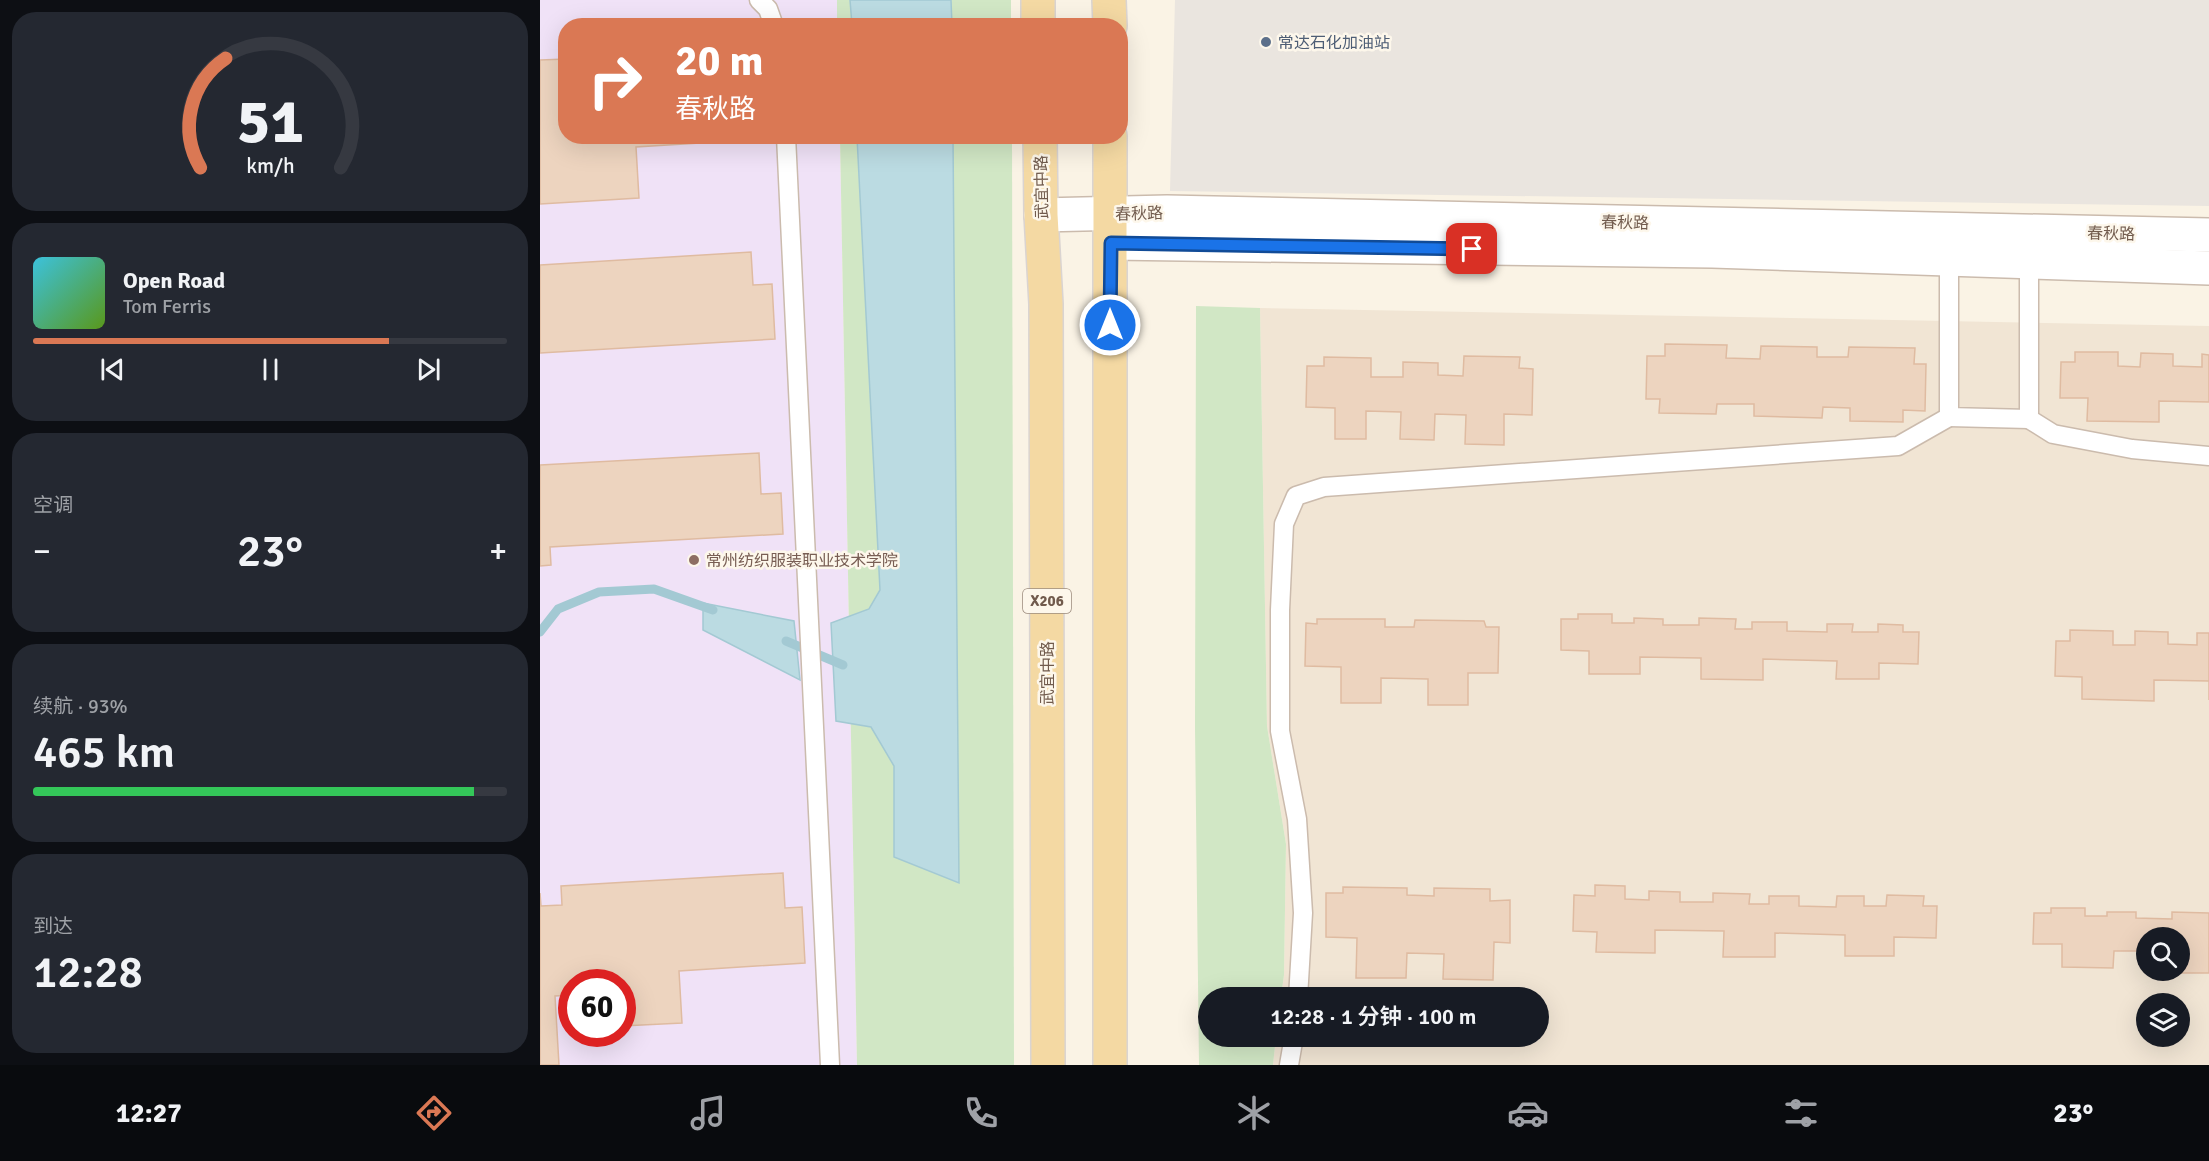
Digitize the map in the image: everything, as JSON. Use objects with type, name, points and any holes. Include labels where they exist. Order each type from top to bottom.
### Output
[{"type":"main road","points":[[1038,0],[1038,18]]},
{"type":"main road","points":[[1109,0],[1110,18]]},
{"type":"main road","name":"武宜中路","points":[[1040,144],[1046,304],[1048,1065]]},
{"type":"main road","points":[[1110,144],[1110,1065]]},
{"type":"street","name":"春秋路","points":[[1041,215],[1111,229],[1712,251],[1949,244],[2029,247],[2209,268]]},
{"type":"street","name":"春秋路","points":[[2029,247],[2209,235]]},
{"type":"lane","points":[[759,0],[768,9],[771,18]]},
{"type":"lane","points":[[786,144],[830,1065]]},
{"type":"lane","points":[[1949,244],[1949,417]]},
{"type":"lane","points":[[2029,247],[2029,419]]},
{"type":"lane","points":[[1299,987],[1302,913],[1297,819],[1280,731],[1280,609],[1284,524],[1296,496],[1323,487],[1898,446],[1949,417],[2029,419],[2053,434],[2132,449],[2209,456]]},
{"type":"lane","points":[[1289,1065],[1292,1047]]},
{"type":"shaded area","name":"常州纺织服装职业技术学院","points":[[540,0],[837,0],[837,18],[558,18],[558,144],[840,144],[857,1065],[540,1065]]},
{"type":"shaded area","points":[[1175,0],[2209,0],[2209,206],[1170,191]]},
{"type":"shaded area","points":[[1260,308],[2209,326],[2209,1065],[1273,1065],[1275,1047],[1549,1047],[1549,987],[1282,987],[1286,844],[1267,726]]},
{"type":"green space","points":[[837,0],[1011,0],[1011,18],[837,18]]},
{"type":"green space","points":[[840,144],[1012,144],[1014,1065],[857,1065]]},
{"type":"green space","points":[[1196,306],[1260,308],[1267,726],[1286,844],[1282,987],[1198,987],[1195,728]]},
{"type":"green space","points":[[1199,1047],[1275,1047],[1273,1065],[1199,1065]]},
{"type":"water","points":[[850,0],[951,0],[952,18],[851,18]]},
{"type":"water","points":[[857,144],[953,144],[959,883],[894,857],[894,766],[871,727],[836,721],[831,623],[869,609],[880,590]]},
{"type":"water","points":[[703,603],[794,621],[800,680],[703,630]]},
{"type":"building","points":[[558,59],[558,144],[684,144],[636,147],[639,198],[540,204],[540,60]]},
{"type":"building","points":[[751,252],[753,285],[772,284],[775,339],[540,353],[540,265]]},
{"type":"building","points":[[1665,344],[1727,345],[1726,358],[1760,359],[1761,346],[1817,347],[1817,357],[1848,357],[1849,347],[1915,348],[1914,364],[1926,364],[1925,411],[1903,410],[1903,422],[1850,421],[1850,408],[1823,407],[1822,418],[1754,416],[1754,404],[1717,404],[1716,414],[1659,413],[1660,399],[1646,399],[1647,356],[1665,356]]},
{"type":"building","points":[[2075,352],[2118,352],[2118,366],[2140,367],[2141,353],[2173,354],[2173,366],[2202,367],[2202,354],[2209,355],[2209,402],[2159,401],[2159,422],[2087,421],[2088,398],[2060,398],[2061,362],[2075,362]]},
{"type":"building","points":[[1464,356],[1520,357],[1519,368],[1533,369],[1532,415],[1504,414],[1504,445],[1465,444],[1466,415],[1435,414],[1434,440],[1400,439],[1401,412],[1366,411],[1366,439],[1335,439],[1335,408],[1306,407],[1307,366],[1324,366],[1324,357],[1371,358],[1371,377],[1403,377],[1403,362],[1438,363],[1438,375],[1463,376]]},
{"type":"building","points":[[759,453],[761,494],[781,493],[783,534],[550,547],[551,565],[540,566],[540,465]]},
{"type":"building","points":[[1578,614],[1612,614],[1612,623],[1634,623],[1634,618],[1663,619],[1663,625],[1699,625],[1699,618],[1736,619],[1735,629],[1752,629],[1752,622],[1787,622],[1787,631],[1827,632],[1827,624],[1853,624],[1852,632],[1878,632],[1878,624],[1903,625],[1903,632],[1919,632],[1918,664],[1879,663],[1879,679],[1836,679],[1837,661],[1763,659],[1763,680],[1701,679],[1701,658],[1640,657],[1640,674],[1589,674],[1589,651],[1561,650],[1561,619],[1578,619]]},
{"type":"building","points":[[1317,619],[1385,619],[1385,627],[1414,627],[1415,620],[1484,621],[1486,627],[1499,627],[1498,673],[1468,673],[1468,705],[1428,705],[1428,679],[1381,678],[1381,703],[1341,703],[1341,667],[1305,666],[1306,623],[1317,624]]},
{"type":"building","points":[[2070,630],[2113,631],[2113,645],[2135,645],[2135,631],[2168,632],[2168,644],[2197,645],[2197,633],[2209,633],[2209,681],[2154,680],[2154,701],[2082,699],[2082,677],[2055,676],[2056,641],[2070,641]]},
{"type":"building","points":[[783,873],[785,908],[802,907],[805,963],[679,971],[682,1023],[636,1025],[636,969],[558,969],[558,996],[555,996],[559,1065],[540,1065],[540,893],[541,906],[562,905],[561,886]]},
{"type":"building","points":[[1595,885],[1625,886],[1625,899],[1649,900],[1649,891],[1680,892],[1680,902],[1713,902],[1713,893],[1750,894],[1749,904],[1769,904],[1769,896],[1799,896],[1799,906],[1836,907],[1837,896],[1864,896],[1864,906],[1886,906],[1887,895],[1924,896],[1923,906],[1937,906],[1936,938],[1894,937],[1894,956],[1845,956],[1845,935],[1775,933],[1775,957],[1723,957],[1724,931],[1655,930],[1655,953],[1596,952],[1597,932],[1573,931],[1574,895],[1595,896]]},
{"type":"building","points":[[1343,887],[1407,888],[1407,895],[1434,896],[1434,888],[1490,889],[1490,901],[1510,900],[1510,943],[1494,942],[1493,980],[1443,979],[1444,954],[1407,953],[1406,978],[1356,978],[1357,938],[1326,937],[1326,893],[1343,893]]},
{"type":"building","points":[[2051,908],[2085,908],[2085,916],[2107,916],[2107,912],[2136,912],[2136,918],[2172,919],[2172,912],[2209,913],[2209,973],[2190,973],[2190,927],[2136,927],[2136,951],[2114,951],[2113,968],[2062,967],[2062,944],[2033,944],[2034,913],[2051,913]]},
{"type":"waterway","points":[[540,632],[558,609],[599,592],[654,589],[713,610]]},
{"type":"waterway","points":[[786,641],[843,665]]},
{"type":"place","name":"常达石化加油站","points":[[1266,42]]},
{"type":"place","name":"常州纺织服装职业技术学院","points":[[694,560]]},
{"type":"route","points":[[1110,325],[1111,243],[1472,249]]}]
